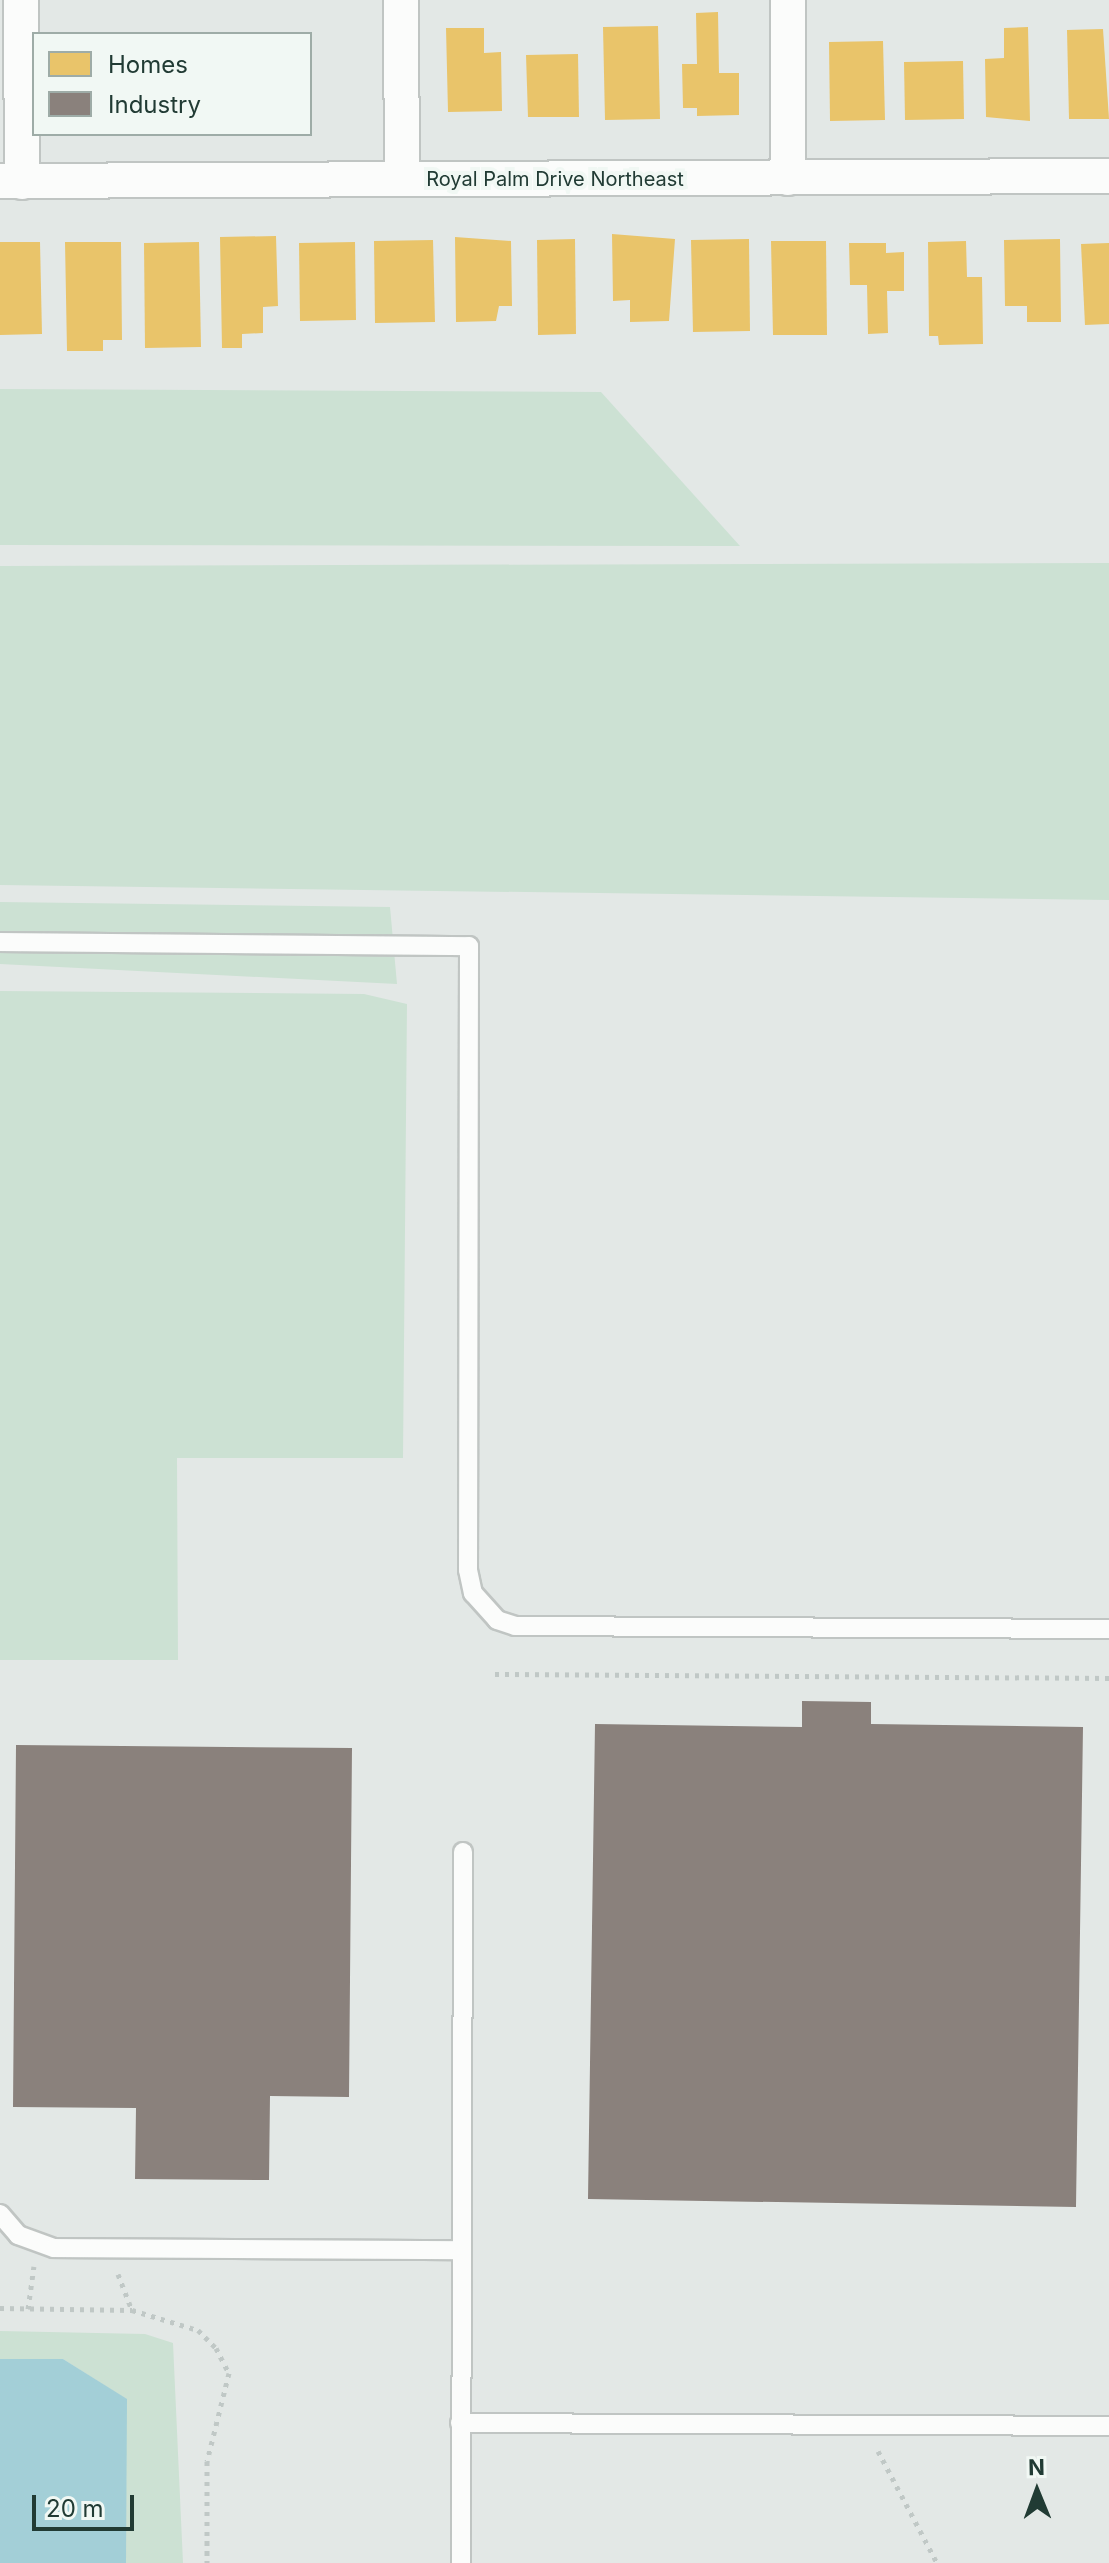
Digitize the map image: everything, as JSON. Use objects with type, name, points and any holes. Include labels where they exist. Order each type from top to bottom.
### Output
[{"type":"street","points":[[11,182],[21,0]]},
{"type":"street","points":[[401,0],[402,179]]},
{"type":"street","points":[[788,0],[788,178]]},
{"type":"street","name":"Royal Palm Drive Northeast","points":[[11,182],[1109,176]]},
{"type":"lane","points":[[0,942],[469,946],[468,1570],[473,1593],[497,1620],[515,1626],[1109,1629]]},
{"type":"lane","points":[[461,2563],[463,1852]]},
{"type":"lane","points":[[0,2214],[9,2235],[37,2242],[108,2248],[460,2250]]},
{"type":"lane","points":[[460,2423],[1109,2426]]},
{"type":"path","points":[[495,1674],[1109,1678]]},
{"type":"path","points":[[28,2309],[37,2242]]},
{"type":"path","points":[[108,2248],[132,2310]]},
{"type":"path","points":[[0,2308],[132,2310],[198,2330],[229,2373],[207,2461],[207,2563]]},
{"type":"path","points":[[865,2425],[937,2563]]},
{"type":"green space","points":[[0,389],[601,392],[740,546],[0,545]]},
{"type":"green space","points":[[1109,563],[1109,900],[0,885],[0,566]]},
{"type":"green space","points":[[0,902],[390,907],[397,984],[0,964]]},
{"type":"green space","points":[[0,991],[364,994],[407,1004],[403,1458],[177,1458],[178,1660],[0,1660]]},
{"type":"green space","points":[[0,2331],[145,2334],[173,2343],[183,2563],[126,2563],[126,2399],[63,2359],[0,2359]]},
{"type":"water","points":[[0,2359],[63,2359],[127,2399],[126,2563],[0,2563]]},
{"type":"building: Homes","points":[[718,12],[719,73],[739,73],[739,115],[697,116],[697,108],[683,108],[682,64],[697,64],[696,13]]},
{"type":"building: Homes","points":[[658,26],[660,119],[605,120],[603,27]]},
{"type":"building: Homes","points":[[1028,27],[1030,121],[986,117],[985,59],[1004,58],[1004,28]]},
{"type":"building: Homes","points":[[446,28],[484,28],[484,53],[501,52],[502,111],[448,112]]},
{"type":"building: Homes","points":[[1103,29],[1109,119],[1069,119],[1067,30]]},
{"type":"building: Homes","points":[[883,41],[885,120],[830,121],[829,42]]},
{"type":"building: Homes","points":[[578,54],[579,117],[528,117],[526,55]]},
{"type":"building: Homes","points":[[963,61],[964,119],[905,120],[904,62]]},
{"type":"building: Homes","points":[[612,234],[675,239],[669,321],[630,322],[630,300],[613,301]]},
{"type":"building: Homes","points":[[276,236],[278,306],[263,307],[263,333],[242,334],[242,348],[222,348],[220,237]]},
{"type":"building: Homes","points":[[455,237],[511,241],[512,306],[499,306],[496,321],[456,322]]},
{"type":"building: Homes","points":[[575,239],[576,334],[538,335],[537,240]]},
{"type":"building: Homes","points":[[749,239],[750,331],[693,332],[691,240]]},
{"type":"building: Homes","points":[[1060,239],[1061,322],[1027,322],[1027,306],[1005,306],[1004,240]]},
{"type":"building: Homes","points":[[433,240],[435,322],[375,323],[374,241]]},
{"type":"building: Homes","points":[[771,241],[826,241],[827,335],[773,335]]},
{"type":"building: Homes","points":[[966,241],[967,277],[982,277],[983,344],[939,345],[938,336],[929,336],[928,242]]},
{"type":"building: Homes","points":[[0,242],[40,242],[42,334],[0,335]]},
{"type":"building: Homes","points":[[65,242],[121,242],[122,340],[103,340],[103,351],[67,351]]},
{"type":"building: Homes","points":[[199,242],[201,347],[145,348],[144,243]]},
{"type":"building: Homes","points":[[355,242],[356,320],[300,321],[299,243]]},
{"type":"building: Homes","points":[[849,243],[886,243],[886,253],[904,252],[904,291],[887,291],[888,333],[868,334],[867,285],[850,285]]},
{"type":"building: Homes","points":[[1109,243],[1109,324],[1085,325],[1081,244]]},
{"type":"building: Industry","points":[[802,1701],[871,1702],[871,1724],[1083,1727],[1076,2207],[588,2199],[595,1724],[802,1727]]},
{"type":"building: Industry","points":[[16,1745],[352,1748],[349,2097],[270,2096],[269,2180],[135,2179],[136,2108],[13,2107]]}]
